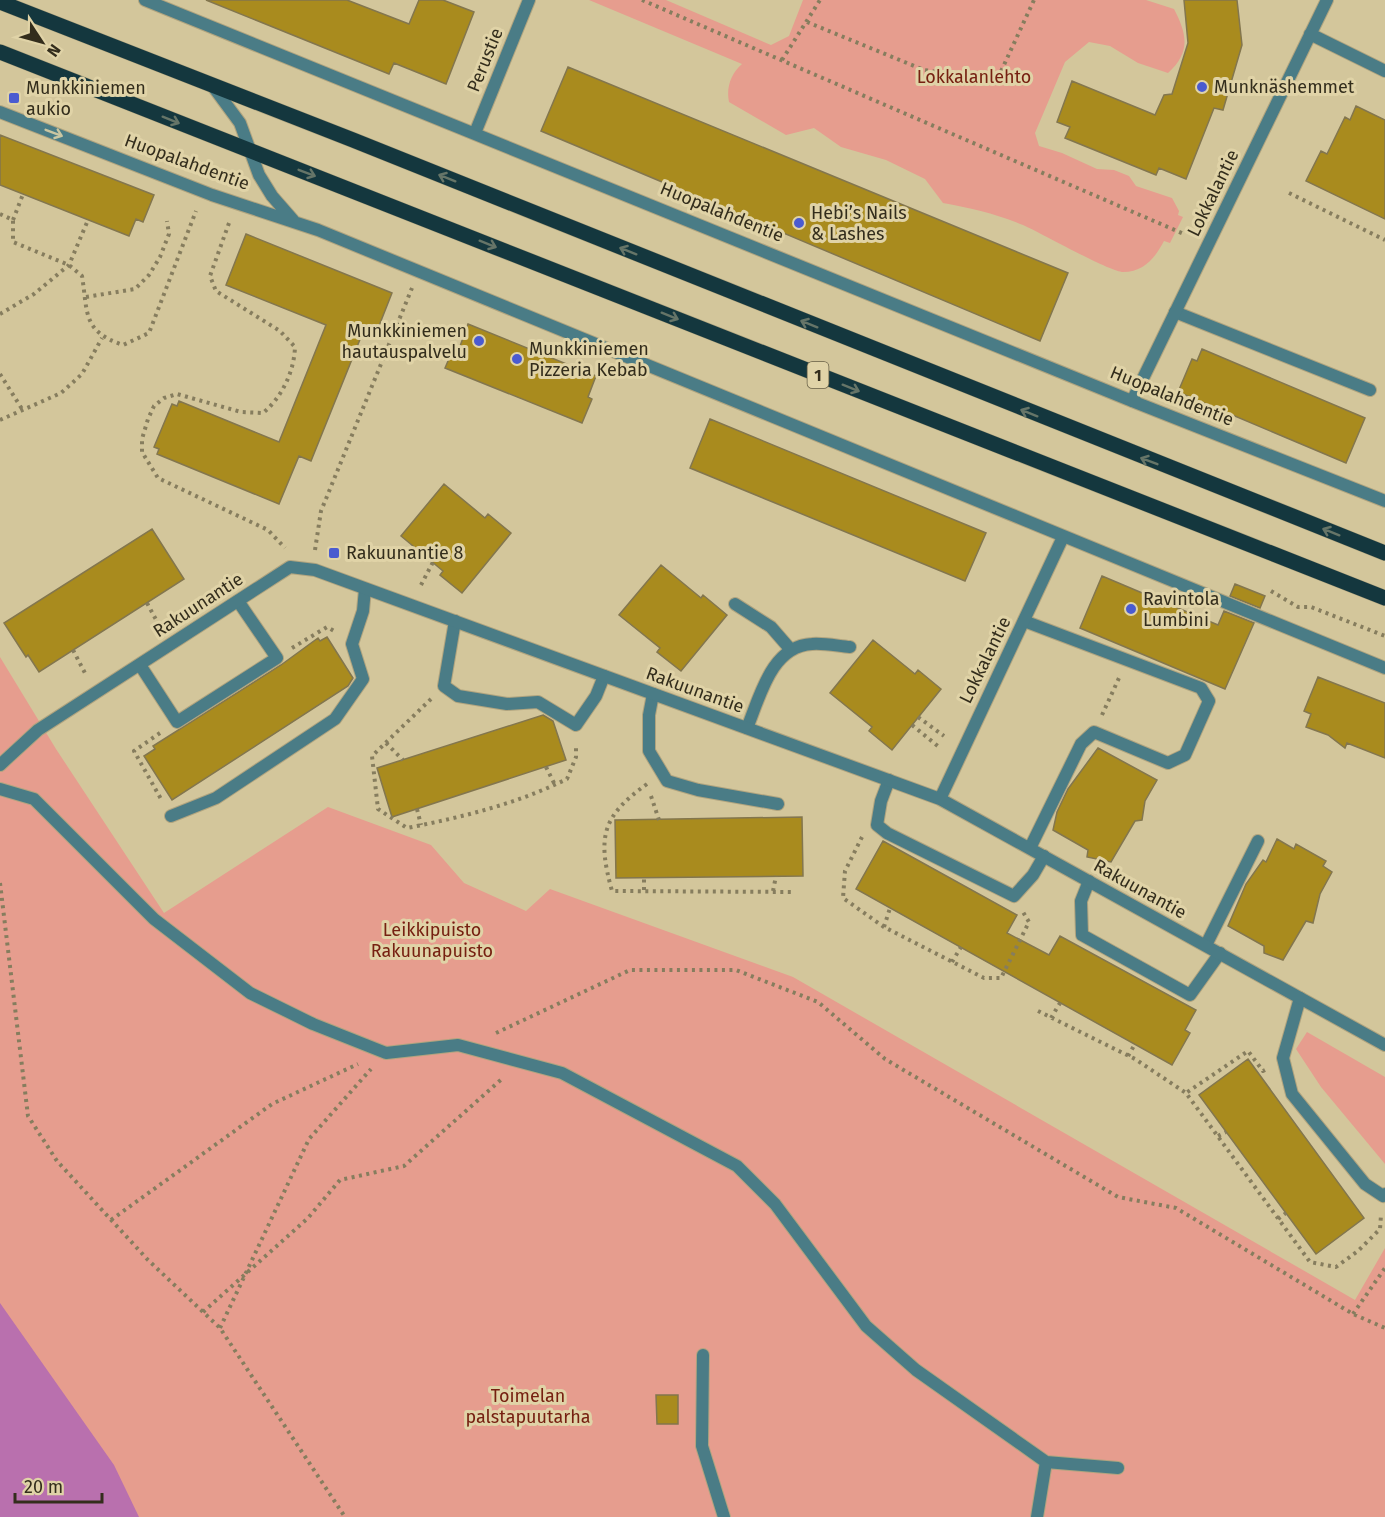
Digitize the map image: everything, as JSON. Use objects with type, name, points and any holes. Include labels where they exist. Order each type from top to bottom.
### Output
[{"type":"main road","points":[[0,2],[1385,554]]},
{"type":"main road","name":"Huopalahdentie","points":[[0,52],[1385,598]]},
{"type":"street","name":"Huopalahdentie","points":[[145,0],[1132,401],[1385,501]]},
{"type":"street","name":"Perustie","points":[[475,133],[529,0]]},
{"type":"street","name":"Lokkalantie","points":[[1132,401],[1327,0]]},
{"type":"street","points":[[1310,34],[1385,71]]},
{"type":"street","name":"Huopalahdentie","points":[[212,85],[240,123],[259,175],[272,196],[293,221]]},
{"type":"street","name":"Huopalahdentie","points":[[0,112],[420,271],[1385,668]]},
{"type":"street","points":[[1175,312],[1370,390]]},
{"type":"street","name":"Lokkalantie","points":[[940,799],[1063,537]]},
{"type":"street","name":"Rakuunantie","points":[[0,765],[38,730],[290,567],[315,570],[940,799],[1300,998],[1384,1041]]},
{"type":"street","points":[[171,816],[216,798],[335,719],[363,679],[352,644],[363,611],[365,589]]},
{"type":"street","points":[[140,665],[177,722],[277,658],[238,600]]},
{"type":"street","points":[[735,604],[771,627],[791,650]]},
{"type":"street","points":[[455,621],[444,686],[458,696],[507,704],[538,702],[576,725],[596,696],[604,676]]},
{"type":"street","points":[[1024,621],[1201,688],[1209,701],[1185,755],[1168,763],[1094,732],[1081,744],[1030,848]]},
{"type":"street","points":[[747,728],[773,666],[791,650],[811,644],[850,647]]},
{"type":"street","points":[[653,694],[649,715],[649,751],[667,781],[698,790],[778,804]]},
{"type":"street","points":[[890,780],[881,801],[877,825],[887,833],[1014,896],[1033,875],[1044,856]]},
{"type":"street","points":[[0,789],[34,800],[154,919],[250,993],[313,1024],[386,1053],[458,1045],[562,1072],[737,1166],[775,1204],[866,1326],[916,1370],[1046,1462],[1118,1468]]},
{"type":"street","points":[[1206,945],[1258,842]]},
{"type":"street","points":[[1089,880],[1081,901],[1082,935],[1190,995],[1220,953]]},
{"type":"street","points":[[1300,998],[1283,1058],[1292,1094],[1365,1184],[1384,1195]]},
{"type":"street","points":[[703,1355],[702,1446],[724,1517]]},
{"type":"street","points":[[1037,1517],[1046,1462]]},
{"type":"path","points":[[642,0],[1184,234]]},
{"type":"path","points":[[782,60],[820,0]]},
{"type":"path","points":[[807,22],[924,70],[997,80],[1034,0]]},
{"type":"path","points":[[23,194],[12,220],[13,242],[69,265],[82,276],[87,318],[102,338],[123,345],[149,333],[197,207]]},
{"type":"path","points":[[1289,194],[1385,240]]},
{"type":"path","points":[[0,214],[12,220]]},
{"type":"path","points":[[0,314],[34,294],[69,265],[88,220]]},
{"type":"path","points":[[230,220],[210,276],[216,291],[280,332],[295,347],[294,364],[275,403],[262,413],[241,412],[177,394],[164,398],[154,406],[148,419],[142,439],[142,452],[158,478],[268,530],[284,547]]},
{"type":"path","points":[[86,297],[135,289],[149,275],[160,256],[169,234],[166,221]]},
{"type":"path","points":[[315,570],[315,546],[321,511],[420,271]]},
{"type":"path","points":[[0,420],[22,408],[61,393],[82,374],[102,338]]},
{"type":"path","points":[[0,374],[22,408]]},
{"type":"path","points":[[421,585],[433,562]]},
{"type":"path","points":[[1271,591],[1298,607],[1311,607],[1385,636]]},
{"type":"path","points":[[147,603],[160,627]]},
{"type":"path","points":[[277,658],[327,627]]},
{"type":"path","points":[[73,650],[86,675]]},
{"type":"path","points":[[1094,732],[1128,660]]},
{"type":"path","points":[[444,686],[372,756],[378,808],[407,828],[473,815],[537,794],[567,779],[576,758],[576,725]]},
{"type":"path","points":[[918,717],[944,736]]},
{"type":"path","points":[[171,816],[134,751],[177,722]]},
{"type":"path","points":[[912,725],[939,747]]},
{"type":"path","points":[[386,743],[403,760]]},
{"type":"path","points":[[546,767],[555,785]]},
{"type":"path","points":[[662,773],[622,802],[608,821],[604,863],[612,891],[794,892]]},
{"type":"path","points":[[647,784],[659,820]]},
{"type":"path","points":[[881,801],[845,871],[843,898],[884,927],[952,962],[984,978],[1000,978],[1029,922],[1014,896]]},
{"type":"path","points":[[417,809],[421,825]]},
{"type":"path","points":[[773,891],[776,876]]},
{"type":"path","points":[[644,878],[644,890]]},
{"type":"path","points":[[0,884],[28,1116],[57,1161],[148,1260],[220,1328],[345,1517]]},
{"type":"path","points":[[884,927],[890,908]]},
{"type":"path","points":[[952,962],[961,947]]},
{"type":"path","points":[[495,1034],[630,970],[736,970],[818,1002],[885,1059],[1118,1197],[1176,1208],[1353,1314],[1385,1328]]},
{"type":"path","points":[[1051,1018],[1060,1003]]},
{"type":"path","points":[[1038,1011],[1128,1056],[1186,1093],[1310,1262],[1335,1267],[1380,1229],[1384,1195]]},
{"type":"path","points":[[1128,1056],[1134,1044]]},
{"type":"path","points":[[1186,1093],[1248,1051],[1263,1071],[1283,1058]]},
{"type":"path","points":[[111,1220],[272,1104],[386,1053]]},
{"type":"path","points":[[220,1328],[309,1138],[386,1053]]},
{"type":"path","points":[[203,1312],[308,1218],[340,1180],[404,1166],[522,1062]]},
{"type":"path","points":[[1218,1136],[1226,1132]]},
{"type":"path","points":[[1278,1219],[1286,1213]]},
{"type":"path","points":[[1353,1314],[1385,1268]]},
{"type":"green space","name":"Lokkalanlehto","points":[[589,0],[666,0],[771,45],[789,36],[803,0],[1146,0],[1174,9],[1182,27],[1184,42],[1180,58],[1168,73],[1138,63],[1110,46],[1089,42],[1065,62],[1035,133],[1039,146],[1062,153],[1097,169],[1114,170],[1129,176],[1136,186],[1172,198],[1179,211],[1178,215],[1183,217],[1170,243],[1164,241],[1157,253],[1143,267],[1123,272],[1116,270],[1013,221],[943,203],[925,179],[886,160],[841,147],[814,128],[786,135],[729,102],[730,81],[742,64]]},
{"type":"green space","points":[[0,657],[56,749],[164,913],[328,807],[431,845],[464,883],[526,911],[550,889],[793,977],[1355,1300],[1385,1248],[1385,1517],[0,1517]]},
{"type":"green space","points":[[1307,1032],[1385,1077],[1385,1164],[1321,1087],[1296,1049]]},
{"type":"shaded area","points":[[0,1303],[114,1465],[139,1517],[0,1517]]},
{"type":"building","points":[[206,0],[347,0],[409,24],[419,0],[443,0],[474,12],[446,84],[394,63],[389,74]]},
{"type":"building","name":"Munknäshemmet","points":[[1184,0],[1237,0],[1242,45],[1223,110],[1214,108],[1186,179],[1159,168],[1156,175],[1065,138],[1070,127],[1057,122],[1072,81],[1155,115],[1164,95],[1172,94],[1188,43]]},
{"type":"building","points":[[568,67],[1068,273],[1040,341],[541,131]]},
{"type":"building","points":[[1356,106],[1385,120],[1385,219],[1306,181],[1321,151],[1327,154],[1345,117],[1350,120]]},
{"type":"building","points":[[0,135],[154,195],[143,222],[136,219],[129,236],[0,185]]},
{"type":"building","points":[[246,234],[392,293],[375,336],[363,332],[311,461],[299,456],[279,504],[157,454],[159,449],[154,447],[172,404],[177,406],[179,401],[279,442],[326,325],[226,285]]},
{"type":"building","points":[[468,324],[596,376],[588,397],[592,399],[582,423],[445,368],[454,347],[459,349]]},
{"type":"building","points":[[1202,349],[1365,418],[1346,463],[1178,392],[1192,359],[1197,361]]},
{"type":"building","points":[[710,419],[986,533],[965,581],[690,468]]},
{"type":"building","points":[[444,484],[485,518],[488,514],[511,533],[462,593],[440,575],[443,571],[401,536]]},
{"type":"building","points":[[152,529],[184,579],[39,672],[28,655],[26,657],[4,623]]},
{"type":"building","points":[[661,565],[701,598],[703,595],[727,615],[681,671],[657,652],[660,648],[619,615]]},
{"type":"building","points":[[1102,576],[1218,625],[1224,611],[1254,623],[1225,689],[1080,628]]},
{"type":"building","points":[[1235,584],[1265,596],[1260,608],[1230,596]]},
{"type":"building","points":[[327,637],[353,678],[348,686],[172,800],[144,756],[155,749],[153,746],[281,665],[318,638],[320,641]]},
{"type":"building","points":[[873,640],[915,674],[918,670],[941,689],[892,750],[869,731],[872,727],[830,693]]},
{"type":"building","points":[[1318,677],[1385,703],[1385,758],[1347,743],[1345,748],[1328,735],[1306,727],[1311,714],[1304,711]]},
{"type":"building","points":[[543,715],[553,721],[566,760],[392,817],[377,768]]},
{"type":"building","points":[[1098,748],[1157,780],[1145,801],[1142,820],[1135,821],[1111,862],[1087,857],[1088,850],[1053,830],[1057,812],[1068,789]]},
{"type":"building","points":[[802,817],[803,876],[616,878],[615,820]]},
{"type":"building","points":[[1277,839],[1294,849],[1296,844],[1326,861],[1323,866],[1332,872],[1320,894],[1313,923],[1306,921],[1283,960],[1264,953],[1264,946],[1228,926],[1246,884],[1263,860],[1266,862]]},
{"type":"building","points":[[883,841],[1017,915],[1007,933],[1049,955],[1060,936],[1196,1010],[1185,1030],[1190,1033],[1172,1065],[856,889]]},
{"type":"building","points":[[1248,1059],[1364,1218],[1316,1254],[1199,1095]]},
{"type":"building","points":[[656,1395],[678,1395],[678,1424],[657,1424]]},
{"type":"place","name":"Munknäshemmet","points":[[1202,87]]},
{"type":"place","name":"Munkkiniemen aukio","points":[[14,98]]},
{"type":"place","name":"Hebi’s Nails & Lashes","points":[[799,223]]},
{"type":"place","name":"Munkkiniemen hautauspalvelu","points":[[479,341]]},
{"type":"place","name":"Munkkiniemen Pizzeria Kebab","points":[[517,359]]},
{"type":"place","name":"Rakuunantie 8","points":[[334,553]]},
{"type":"place","name":"Ravintola Lumbini","points":[[1131,609]]},
{"type":"park label","name":"Leikkipuisto Rakuunapuisto","points":[[432,940]]},
{"type":"park label","name":"Toimelan palstapuutarha","points":[[528,1406]]}]
